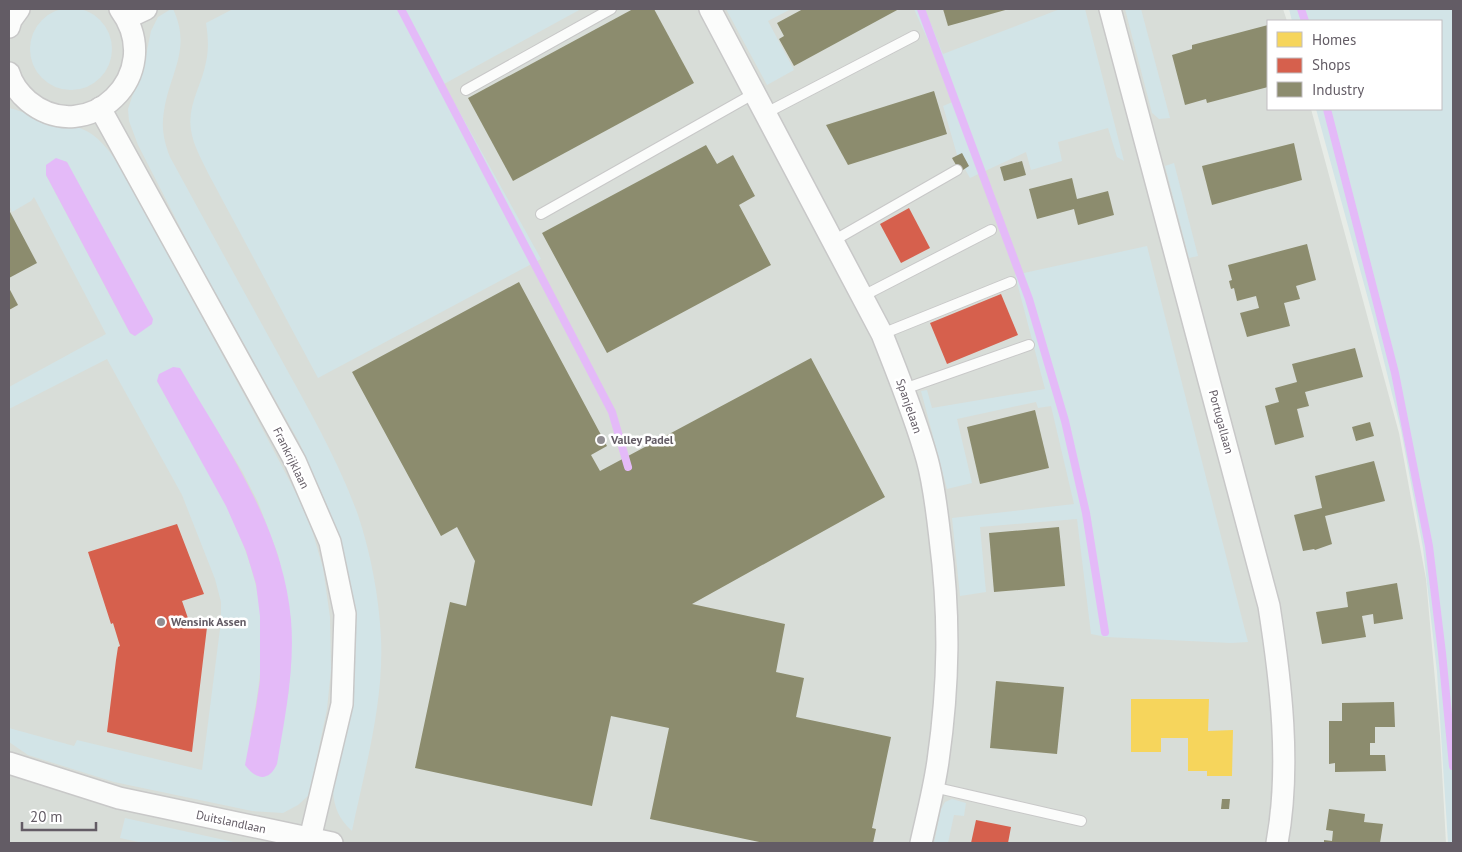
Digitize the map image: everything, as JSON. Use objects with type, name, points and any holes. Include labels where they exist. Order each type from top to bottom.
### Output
[{"type":"street","points":[[9,27],[11,20],[19,9]]},
{"type":"street","name":"Spanjelaan","points":[[710,9],[882,334],[904,389],[927,460],[937,512],[946,579],[948,632],[947,672],[938,762],[921,843]]},
{"type":"street","name":"Portugallaan","points":[[1110,9],[1269,606],[1278,660],[1283,740],[1282,792],[1277,843]]},
{"type":"street","points":[[10,79],[21,95],[34,106],[50,113],[67,116],[84,114],[100,108],[114,98],[126,85],[133,69],[136,52],[131,12]]},
{"type":"street","name":"Frankrijklaan","points":[[100,108],[295,461],[330,542],[345,614],[342,704],[310,841]]},
{"type":"street","name":"Duitslandlaan","points":[[9,762],[119,798],[310,841]]},
{"type":"street","points":[[310,841],[332,843]]},
{"type":"lane","points":[[466,90],[611,9]]},
{"type":"lane","points":[[766,113],[914,36]]},
{"type":"lane","points":[[541,214],[755,93]]},
{"type":"lane","points":[[833,240],[957,170]]},
{"type":"lane","points":[[863,296],[991,230]]},
{"type":"lane","points":[[882,334],[1011,282]]},
{"type":"lane","points":[[904,389],[1029,345]]},
{"type":"lane","points":[[933,787],[1081,820]]},
{"type":"shaded area","points":[[71,8],[87,12],[100,20],[108,33],[112,49],[108,65],[100,78],[87,86],[71,90],[55,86],[42,78],[34,65],[30,49],[34,33],[42,20],[55,12]]},
{"type":"shaded area","points":[[9,9],[1283,9],[1287,20],[1267,20],[1267,110],[1311,110],[1399,433],[1426,579],[1440,736],[1446,843],[9,843]]},
{"type":"shaded area","points":[[173,9],[178,23],[180,49],[163,117],[164,134],[170,157],[340,470],[363,530],[370,560],[380,623],[380,687],[377,711],[352,831],[338,813],[333,790],[350,708],[354,605],[348,573],[337,534],[326,503],[299,442],[198,262],[138,145],[129,121],[128,109],[142,75],[151,31],[158,17]]},
{"type":"shaded area","points":[[233,9],[581,9],[444,84],[541,259],[318,378],[208,173],[192,136],[191,112],[208,52],[206,23]]},
{"type":"shaded area","points":[[726,9],[791,9],[768,21],[794,70],[767,85]]},
{"type":"shaded area","points":[[914,9],[925,9],[943,54],[1060,9],[1085,9],[1124,161],[1117,157],[1108,128],[1058,142],[1062,161],[1031,170],[1026,152],[970,178],[957,155],[943,106],[955,101]]},
{"type":"shaded area","points":[[1125,9],[1141,9],[1170,118],[1159,119],[1152,113]]},
{"type":"shaded area","points":[[1289,9],[1453,9],[1453,843],[1448,843],[1437,672],[1423,548],[1401,430],[1373,317],[1316,110],[1442,110],[1442,20],[1292,20]]},
{"type":"shaded area","points":[[9,108],[52,124],[83,129],[101,142],[119,165],[298,497],[312,530],[323,568],[330,617],[331,670],[327,709],[309,795],[298,805],[283,813],[252,811],[114,782],[28,755],[9,742],[9,728],[74,746],[77,740],[202,770],[221,621],[221,602],[215,579],[182,495],[107,359],[9,409],[9,387],[106,334],[34,197],[31,201],[12,212],[9,205]],"holes":[[[56,159],[67,162],[135,336],[130,333],[46,175]],[[157,381],[215,427],[242,471],[258,502],[278,555],[291,620],[291,663],[288,696],[250,733],[260,677],[262,638],[259,600],[255,582],[247,555],[226,504]]]},
{"type":"shaded area","points":[[56,158],[67,162],[153,319],[152,324],[135,336],[130,333],[46,175],[46,165]]},
{"type":"shaded area","points":[[1174,163],[1198,256],[1189,258],[1165,166]]},
{"type":"shaded area","points":[[1147,246],[1248,642],[1231,643],[1106,637],[1091,634],[1077,519],[980,527],[986,592],[960,596],[952,518],[1074,504],[1051,406],[1038,408],[1036,402],[957,419],[972,483],[947,489],[921,391],[927,390],[932,408],[1045,389],[1015,275]]},
{"type":"shaded area","points":[[173,367],[180,368],[250,488],[277,552],[286,585],[291,620],[292,656],[286,710],[277,764],[270,774],[262,777],[254,774],[245,765],[260,680],[260,616],[256,584],[246,551],[226,506],[157,381],[159,374]]},
{"type":"shaded area","points":[[952,799],[966,803],[964,816],[954,815],[948,843],[934,843],[941,809],[945,802]]},
{"type":"shaded area","points":[[125,818],[238,843],[143,843],[120,838]]},
{"type":"building: Homes","points":[[1131,699],[1209,699],[1208,731],[1233,730],[1232,776],[1207,776],[1207,771],[1188,771],[1188,738],[1161,738],[1161,752],[1131,752]]},
{"type":"building: Shops","points":[[909,208],[930,248],[901,263],[880,224]]},
{"type":"building: Shops","points":[[1001,294],[1018,335],[947,364],[930,323]]},
{"type":"building: Shops","points":[[177,524],[204,594],[182,601],[190,624],[208,619],[192,752],[107,732],[116,660],[118,647],[120,646],[88,552]]},
{"type":"building: Shops","points":[[976,820],[1011,827],[1008,843],[971,843]]},
{"type":"building: Industry","points":[[633,9],[654,9],[694,83],[513,181],[468,98]]},
{"type":"building: Industry","points":[[803,9],[899,9],[794,66],[779,39],[784,36],[777,23]]},
{"type":"building: Industry","points":[[943,9],[1009,9],[948,26]]},
{"type":"building: Industry","points":[[1267,25],[1267,87],[1207,103],[1206,99],[1185,105],[1172,55],[1192,49],[1192,45]]},
{"type":"building: Industry","points":[[934,91],[947,134],[848,165],[826,125]]},
{"type":"building: Industry","points":[[1294,143],[1302,180],[1212,205],[1202,166]]},
{"type":"building: Industry","points":[[706,145],[717,164],[733,155],[755,196],[739,205],[771,265],[607,353],[542,233]]},
{"type":"building: Industry","points":[[962,153],[969,166],[960,172],[952,158]]},
{"type":"building: Industry","points":[[1022,161],[1026,175],[1004,181],[1000,167]]},
{"type":"building: Industry","points":[[1072,178],[1077,199],[1108,191],[1114,215],[1078,225],[1074,209],[1037,219],[1029,189]]},
{"type":"building: Industry","points":[[9,210],[37,263],[9,278]]},
{"type":"building: Industry","points":[[1307,244],[1316,280],[1296,286],[1300,299],[1284,303],[1290,326],[1247,337],[1240,313],[1259,308],[1256,296],[1237,301],[1234,288],[1231,289],[1229,281],[1232,280],[1228,265]]},
{"type":"building: Industry","points":[[519,282],[607,446],[591,455],[600,471],[811,358],[885,497],[692,604],[785,624],[776,672],[804,678],[796,717],[891,737],[872,828],[876,829],[873,843],[764,843],[650,819],[669,728],[611,716],[592,806],[415,768],[450,602],[466,606],[475,561],[457,527],[441,536],[352,372]]},
{"type":"building: Industry","points":[[9,288],[18,305],[9,310]]},
{"type":"building: Industry","points":[[1355,348],[1363,377],[1305,392],[1309,406],[1297,409],[1304,437],[1275,445],[1265,406],[1279,402],[1275,388],[1297,382],[1292,364]]},
{"type":"building: Industry","points":[[1035,410],[1049,468],[980,484],[967,427]]},
{"type":"building: Industry","points":[[1370,422],[1374,436],[1356,441],[1352,427]]},
{"type":"building: Industry","points":[[1374,461],[1385,501],[1325,516],[1332,544],[1315,550],[1303,551],[1294,515],[1322,508],[1315,476]]},
{"type":"building: Industry","points":[[1059,527],[1065,586],[994,592],[989,533]]},
{"type":"building: Industry","points":[[1397,583],[1403,619],[1374,624],[1373,614],[1362,616],[1366,637],[1322,644],[1316,612],[1348,607],[1346,592]]},
{"type":"building: Industry","points":[[996,681],[1064,687],[1057,754],[990,748]]},
{"type":"building: Industry","points":[[1394,702],[1395,727],[1375,727],[1375,743],[1370,743],[1370,755],[1385,755],[1386,771],[1335,772],[1335,763],[1329,764],[1329,721],[1342,721],[1342,703]]},
{"type":"building: Industry","points":[[1222,799],[1230,799],[1229,809],[1221,809]]},
{"type":"building: Industry","points":[[1329,809],[1365,814],[1364,822],[1383,824],[1380,843],[1324,843],[1324,840],[1332,841],[1333,831],[1326,830]]},
{"type":"waterway","points":[[401,9],[612,412],[628,467]]},
{"type":"waterway","points":[[921,9],[1029,299],[1065,421],[1086,513],[1105,632]]},
{"type":"waterway","points":[[1301,9],[1305,20]]},
{"type":"waterway","points":[[1327,110],[1395,373],[1429,546],[1453,766]]},
{"type":"place","name":"Valley Padel","points":[[601,440]]},
{"type":"place","name":"Wensink Assen","points":[[161,622]]}]
